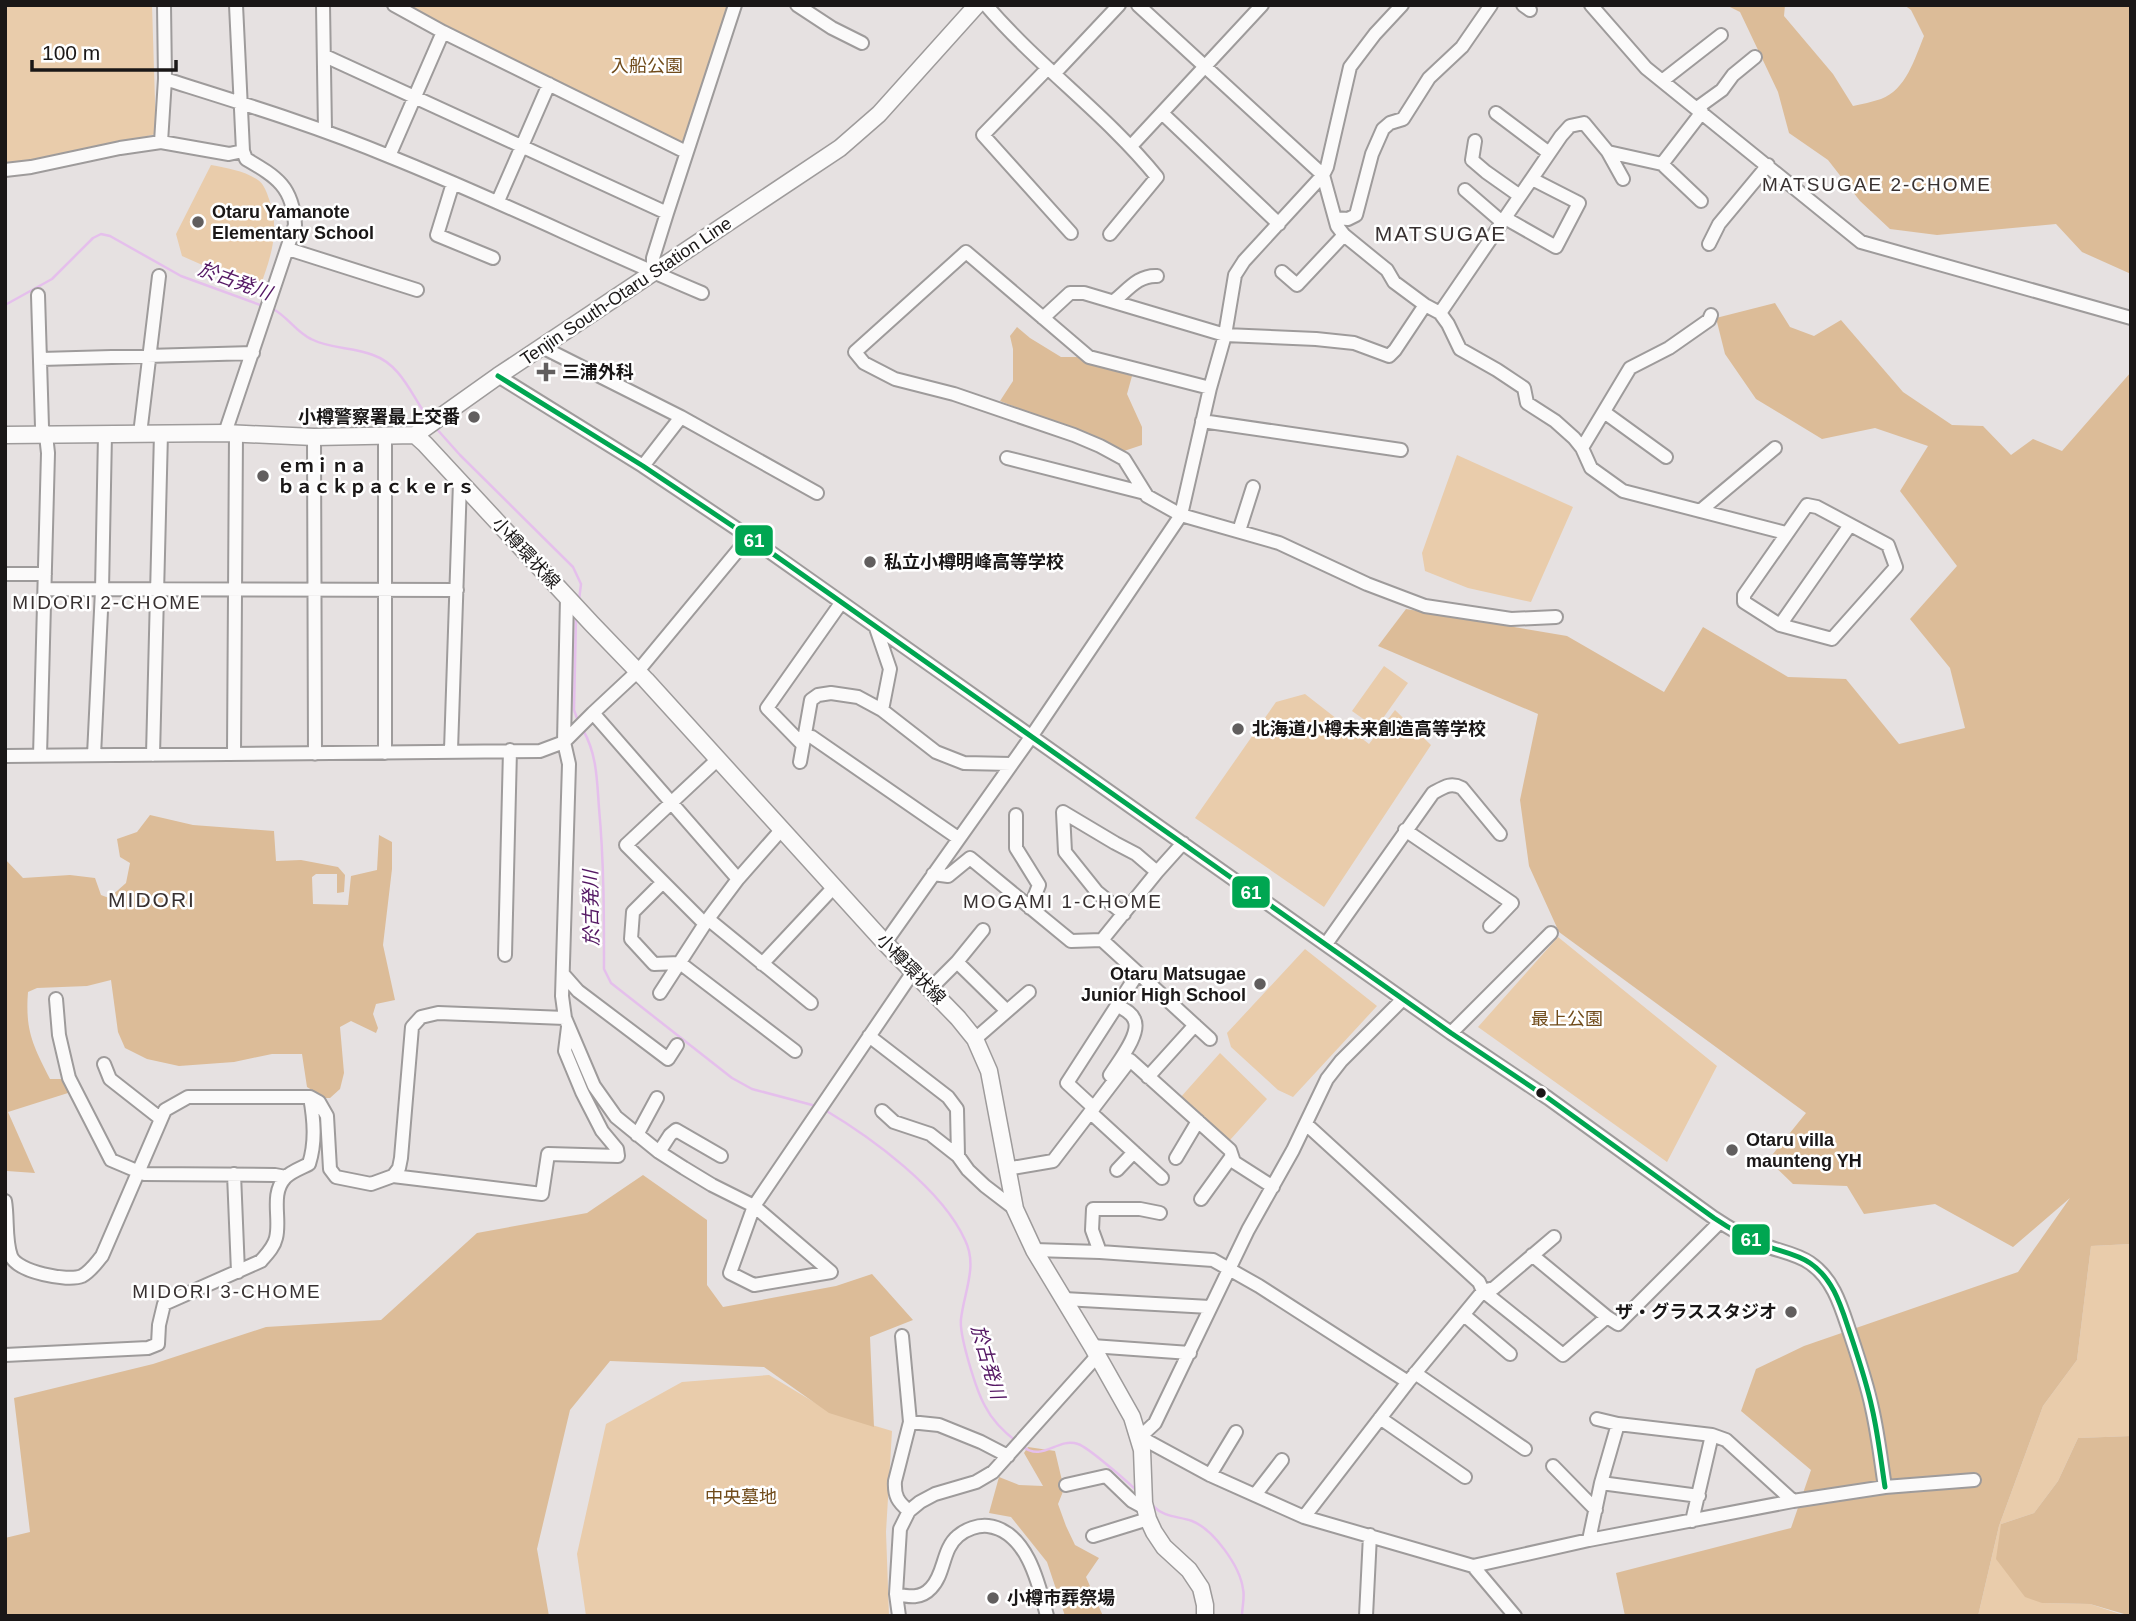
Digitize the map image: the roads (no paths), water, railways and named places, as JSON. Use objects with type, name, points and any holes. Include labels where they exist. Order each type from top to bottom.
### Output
[{"type":"main road","name":"Tenjin South-Otaru Station Line","points":[[419,432],[498,376],[840,148],[879,114],[977,5]]},
{"type":"main road","points":[[5,435],[230,433],[314,437],[385,436],[419,432]]},
{"type":"main road","name":"小樽環状線","points":[[419,432],[460,482],[638,671],[975,1039],[989,1071],[1015,1209],[1034,1251],[1132,1418],[1140,1437],[1146,1510],[1154,1532],[1164,1547],[1189,1570],[1201,1588],[1205,1616]]},
{"type":"street","points":[[161,142],[165,79],[164,5]]},
{"type":"street","points":[[234,754],[237,588],[230,433],[295,225],[291,198],[272,174],[246,159],[243,151],[236,5]]},
{"type":"street","points":[[323,5],[326,131]]},
{"type":"street","points":[[394,5],[686,152]]},
{"type":"street","points":[[653,272],[653,258],[667,212],[735,5]]},
{"type":"street","points":[[797,5],[832,28],[862,43]]},
{"type":"street","points":[[986,5],[1011,35],[1132,145],[1157,177],[1110,234]]},
{"type":"street","points":[[1072,233],[983,135],[1119,5]]},
{"type":"street","points":[[1138,5],[1323,175],[1337,226],[1344,235],[1387,270],[1394,282],[1440,313],[1460,349],[1524,388],[1527,403],[1555,421],[1582,448],[1591,468],[1623,491],[1786,533]]},
{"type":"street","points":[[885,943],[1031,737],[1181,515],[1224,335],[1235,275],[1244,261],[1323,175],[1350,66],[1402,5]]},
{"type":"street","points":[[1335,218],[1348,219],[1356,215],[1383,129],[1402,119],[1429,78],[1462,47],[1491,5]]},
{"type":"street","points":[[1591,5],[1646,68],[1861,242],[2131,318]]},
{"type":"street","points":[[1132,145],[1257,7]]},
{"type":"street","points":[[389,156],[443,32]]},
{"type":"street","points":[[1662,81],[1721,35]]},
{"type":"street","points":[[326,57],[667,212]]},
{"type":"street","points":[[1662,164],[1700,110],[1722,90],[1733,75],[1755,57]]},
{"type":"street","points":[[165,79],[326,131],[389,156],[498,201],[702,293]]},
{"type":"street","points":[[498,201],[549,85]]},
{"type":"street","points":[[1162,113],[1279,224]]},
{"type":"street","points":[[1496,113],[1549,153]]},
{"type":"street","points":[[1440,313],[1570,126],[1584,123],[1608,152],[1623,179]]},
{"type":"street","points":[[1475,141],[1472,160],[1520,196]]},
{"type":"street","points":[[5,170],[161,142],[229,154],[243,151]]},
{"type":"street","points":[[1608,152],[1662,164],[1701,201]]},
{"type":"street","points":[[1709,243],[1719,224],[1768,165]]},
{"type":"street","points":[[1465,190],[1504,220],[1556,247],[1579,203],[1532,179]]},
{"type":"street","points":[[453,183],[437,235],[493,258]]},
{"type":"street","points":[[1282,272],[1297,285],[1344,235]]},
{"type":"street","points":[[288,249],[417,290]]},
{"type":"street","points":[[1145,493],[1124,459],[1100,446],[964,398],[895,379],[864,363],[855,352],[966,252],[1089,358],[1210,388]]},
{"type":"street","points":[[1114,302],[1140,278],[1147,275],[1157,276]]},
{"type":"street","points":[[140,434],[159,276]]},
{"type":"street","points":[[1043,318],[1070,293],[1084,292],[1224,335],[1354,343],[1389,356],[1425,305]]},
{"type":"street","points":[[38,295],[42,427],[48,453],[40,756]]},
{"type":"street","points":[[1582,448],[1630,368],[1669,348],[1709,320],[1711,315]]},
{"type":"street","points":[[542,347],[681,418],[817,493]]},
{"type":"street","points":[[41,359],[253,353]]},
{"type":"street","points":[[498,376],[643,466],[749,537],[1451,1033],[1548,1098],[1720,1222],[1763,1245],[1801,1257],[1822,1273],[1840,1304],[1864,1377],[1872,1407],[1885,1487]]},
{"type":"street","points":[[1604,412],[1666,457]]},
{"type":"street","points":[[643,466],[681,418]]},
{"type":"street","points":[[1202,421],[1401,450]]},
{"type":"street","points":[[153,755],[161,433]]},
{"type":"street","points":[[94,755],[102,590],[105,434]]},
{"type":"street","points":[[385,436],[385,753]]},
{"type":"street","points":[[314,437],[315,754]]},
{"type":"street","points":[[1700,512],[1775,448]]},
{"type":"street","points":[[1007,458],[1145,493],[1181,515],[1279,543],[1367,584],[1425,606],[1511,619],[1556,617]]},
{"type":"street","points":[[452,750],[460,482]]},
{"type":"street","points":[[1239,531],[1253,487]]},
{"type":"street","points":[[1807,505],[1817,507],[1850,525],[1888,545],[1896,567],[1832,639],[1780,625],[1744,602],[1744,595],[1807,505]]},
{"type":"street","points":[[1780,625],[1850,525]]},
{"type":"street","points":[[5,756],[540,751],[568,738],[638,671],[749,537]]},
{"type":"street","points":[[5,574],[45,574]]},
{"type":"street","points":[[45,589],[457,590]]},
{"type":"street","points":[[804,740],[767,708],[841,603]]},
{"type":"street","points":[[574,605],[562,996],[567,1021],[594,1086],[616,1117],[659,1152],[712,1185],[754,1206],[831,1272],[754,1285],[730,1273],[754,1206],[913,972]]},
{"type":"street","points":[[876,628],[890,669],[882,710]]},
{"type":"street","points":[[800,762],[811,699],[831,693],[858,697],[882,710],[936,752],[964,763],[1011,764]]},
{"type":"street","points":[[593,713],[738,879]]},
{"type":"street","points":[[804,740],[812,737],[958,838]]},
{"type":"street","points":[[505,955],[510,750]]},
{"type":"street","points":[[718,759],[626,845],[707,921],[811,1003]]},
{"type":"street","points":[[1326,944],[1405,830],[1433,793],[1444,786],[1455,784],[1462,788],[1500,834]]},
{"type":"street","points":[[1124,914],[1097,892],[1065,852],[1063,812],[1136,853],[1157,872]]},
{"type":"street","points":[[1016,815],[1016,848],[1039,885],[1030,908]]},
{"type":"street","points":[[660,993],[738,879],[782,829]]},
{"type":"street","points":[[1405,830],[1512,903],[1490,926]]},
{"type":"street","points":[[1102,940],[1183,843]]},
{"type":"street","points":[[933,874],[948,876],[970,858],[1071,941],[1102,940],[1210,1039]]},
{"type":"street","points":[[663,882],[633,912],[631,939],[654,964],[680,963],[795,1051]]},
{"type":"street","points":[[762,964],[834,887]]},
{"type":"street","points":[[930,989],[983,930]]},
{"type":"street","points":[[1451,1033],[1551,933]]},
{"type":"street","points":[[957,962],[1007,1011]]},
{"type":"street","points":[[1138,973],[1067,1083],[1162,1178]]},
{"type":"street","points":[[563,974],[579,991],[668,1059],[677,1045]]},
{"type":"street","points":[[975,1039],[1029,992]]},
{"type":"street","points":[[55,999],[59,1035],[69,1078],[111,1160],[137,1172],[286,1177],[309,1164],[313,1150],[314,1124],[310,1097]]},
{"type":"street","points":[[1403,999],[1341,1061],[1327,1079],[1229,1268],[1155,1423],[1140,1437],[1210,1475],[1304,1517],[1473,1566],[1589,1540],[1793,1501],[1885,1487],[1974,1479]]},
{"type":"street","points":[[1115,1080],[1110,1075],[1136,1033],[1136,1022],[1130,1013],[1117,1005]]},
{"type":"street","points":[[393,1176],[401,1158],[412,1027],[421,1017],[438,1013],[567,1021]]},
{"type":"street","points":[[5,1201],[12,1258],[19,1267],[64,1277],[80,1277],[91,1270],[102,1256],[165,1110],[188,1097],[310,1097],[319,1102],[327,1116],[330,1169],[336,1177],[371,1184],[393,1176],[542,1194],[548,1154],[618,1156],[617,1149],[602,1131],[582,1092],[565,1051],[567,1021]]},
{"type":"street","points":[[1149,1077],[1195,1025]]},
{"type":"street","points":[[869,1036],[947,1097],[957,1108],[958,1156]]},
{"type":"street","points":[[1006,1168],[1053,1161],[1130,1060],[1230,1150],[1234,1162],[1273,1187]]},
{"type":"street","points":[[104,1064],[110,1079],[160,1119]]},
{"type":"street","points":[[637,1135],[657,1098]]},
{"type":"street","points":[[882,1111],[894,1122],[930,1133],[958,1156],[985,1186],[1015,1209]]},
{"type":"street","points":[[1176,1158],[1198,1121]]},
{"type":"street","points":[[1306,1124],[1479,1282],[1483,1291],[1563,1355],[1607,1317]]},
{"type":"street","points":[[659,1152],[676,1130],[721,1156]]},
{"type":"street","points":[[1117,1170],[1134,1152]]},
{"type":"street","points":[[1201,1199],[1232,1156]]},
{"type":"street","points":[[234,1174],[237,1272]]},
{"type":"street","points":[[5,1355],[148,1348],[158,1344],[164,1304],[261,1261],[270,1251],[276,1238],[277,1196],[286,1177]]},
{"type":"street","points":[[1100,1252],[1091,1230],[1093,1209],[1140,1209],[1160,1213]]},
{"type":"street","points":[[1532,1255],[1618,1324],[1720,1222]]},
{"type":"street","points":[[1304,1517],[1412,1377],[1483,1291],[1494,1288],[1554,1237]]},
{"type":"street","points":[[1034,1251],[1100,1252],[1213,1260],[1412,1377],[1525,1450]]},
{"type":"street","points":[[1064,1298],[1210,1307]]},
{"type":"street","points":[[1464,1315],[1510,1354]]},
{"type":"street","points":[[902,1336],[910,1422],[894,1492],[899,1503],[909,1511]]},
{"type":"street","points":[[899,1616],[896,1594],[900,1529],[909,1511],[935,1494],[975,1482],[993,1472],[1094,1351],[1189,1353]]},
{"type":"street","points":[[1380,1418],[1465,1478]]},
{"type":"street","points":[[1597,1419],[1712,1435],[1726,1440],[1793,1501]]},
{"type":"street","points":[[910,1422],[939,1425],[1009,1456]]},
{"type":"street","points":[[1589,1540],[1601,1483],[1618,1424]]},
{"type":"street","points":[[1210,1475],[1237,1432]]},
{"type":"street","points":[[1692,1521],[1712,1435]]},
{"type":"street","points":[[1255,1495],[1282,1460]]},
{"type":"street","points":[[1553,1466],[1596,1510]]},
{"type":"street","points":[[1066,1485],[1106,1476],[1132,1501],[1146,1510]]},
{"type":"street","points":[[1601,1483],[1699,1496]]},
{"type":"street","points":[[1093,1536],[1146,1510]]},
{"type":"street","points":[[896,1594],[910,1597],[923,1595],[933,1587],[949,1546],[957,1537],[981,1525],[996,1527],[1008,1534],[1023,1549],[1041,1593],[1047,1616]]},
{"type":"street","points":[[1366,1616],[1370,1535]]},
{"type":"street","points":[[1473,1566],[1515,1616]]},
{"type":"waterway","name":"於古発川","points":[[5,305],[52,279],[93,238],[101,234],[110,236],[181,276],[263,306]]},
{"type":"waterway","name":"於古発川","points":[[273,309],[311,339],[326,345],[365,352],[392,366],[429,419]]},
{"type":"waterway","name":"於古発川","points":[[435,427],[573,567],[581,584],[579,600]]},
{"type":"waterway","name":"於古発川","points":[[576,617],[574,710],[578,721]]},
{"type":"waterway","name":"於古発川","points":[[583,730],[594,758],[597,778],[603,868],[604,969],[611,983],[732,1078],[752,1089],[816,1106]]},
{"type":"waterway","name":"於古発川","points":[[825,1110],[904,1166],[940,1202],[965,1240],[969,1250],[970,1269],[961,1327],[969,1362],[988,1411],[999,1426],[1017,1442]]},
{"type":"waterway","name":"於古発川","points":[[1022,1446],[1037,1452],[1063,1444],[1078,1444],[1099,1458],[1138,1492]]},
{"type":"waterway","name":"於古発川","points":[[1153,1506],[1167,1515],[1200,1525],[1217,1540],[1231,1559],[1241,1580],[1244,1595],[1242,1616]]},
{"type":"place","name":"Otaru Yamanote Elementary School","points":[[198,222]]},
{"type":"place","name":"三浦外科","points":[[546,372]]},
{"type":"place","name":"小樽警察署最上交番","points":[[474,417]]},
{"type":"place","name":"ｅｍｉｎａ ｂａｃｋｐａｃｋｅｒｓ","points":[[263,476]]},
{"type":"place","name":"私立小樽明峰高等学校","points":[[870,562]]},
{"type":"place","name":"北海道小樽未来創造高等学校","points":[[1238,729]]},
{"type":"place","name":"Otaru Matsugae Junior High School","points":[[1260,984]]},
{"type":"place","name":"Otaru villa maunteng YH","points":[[1732,1150]]},
{"type":"place","name":"ザ・グラススタジオ","points":[[1791,1312]]},
{"type":"place","name":"小樽市葬祭場","points":[[993,1598]]},
{"type":"district","name":"MATSUGAE 2-CHOME","points":[[1877,184]]},
{"type":"district","name":"MATSUGAE","points":[[1441,233]]},
{"type":"district","name":"MIDORI 2-CHOME","points":[[107,602]]},
{"type":"district","name":"MIDORI","points":[[152,899]]},
{"type":"district","name":"MOGAMI 1-CHOME","points":[[1063,901]]},
{"type":"district","name":"MIDORI 3-CHOME","points":[[227,1291]]},
{"type":"park label","name":"入船公園","points":[[647,66]]},
{"type":"park label","name":"最上公園","points":[[1567,1019]]},
{"type":"park label","name":"中央墓地","points":[[741,1497]]}]
